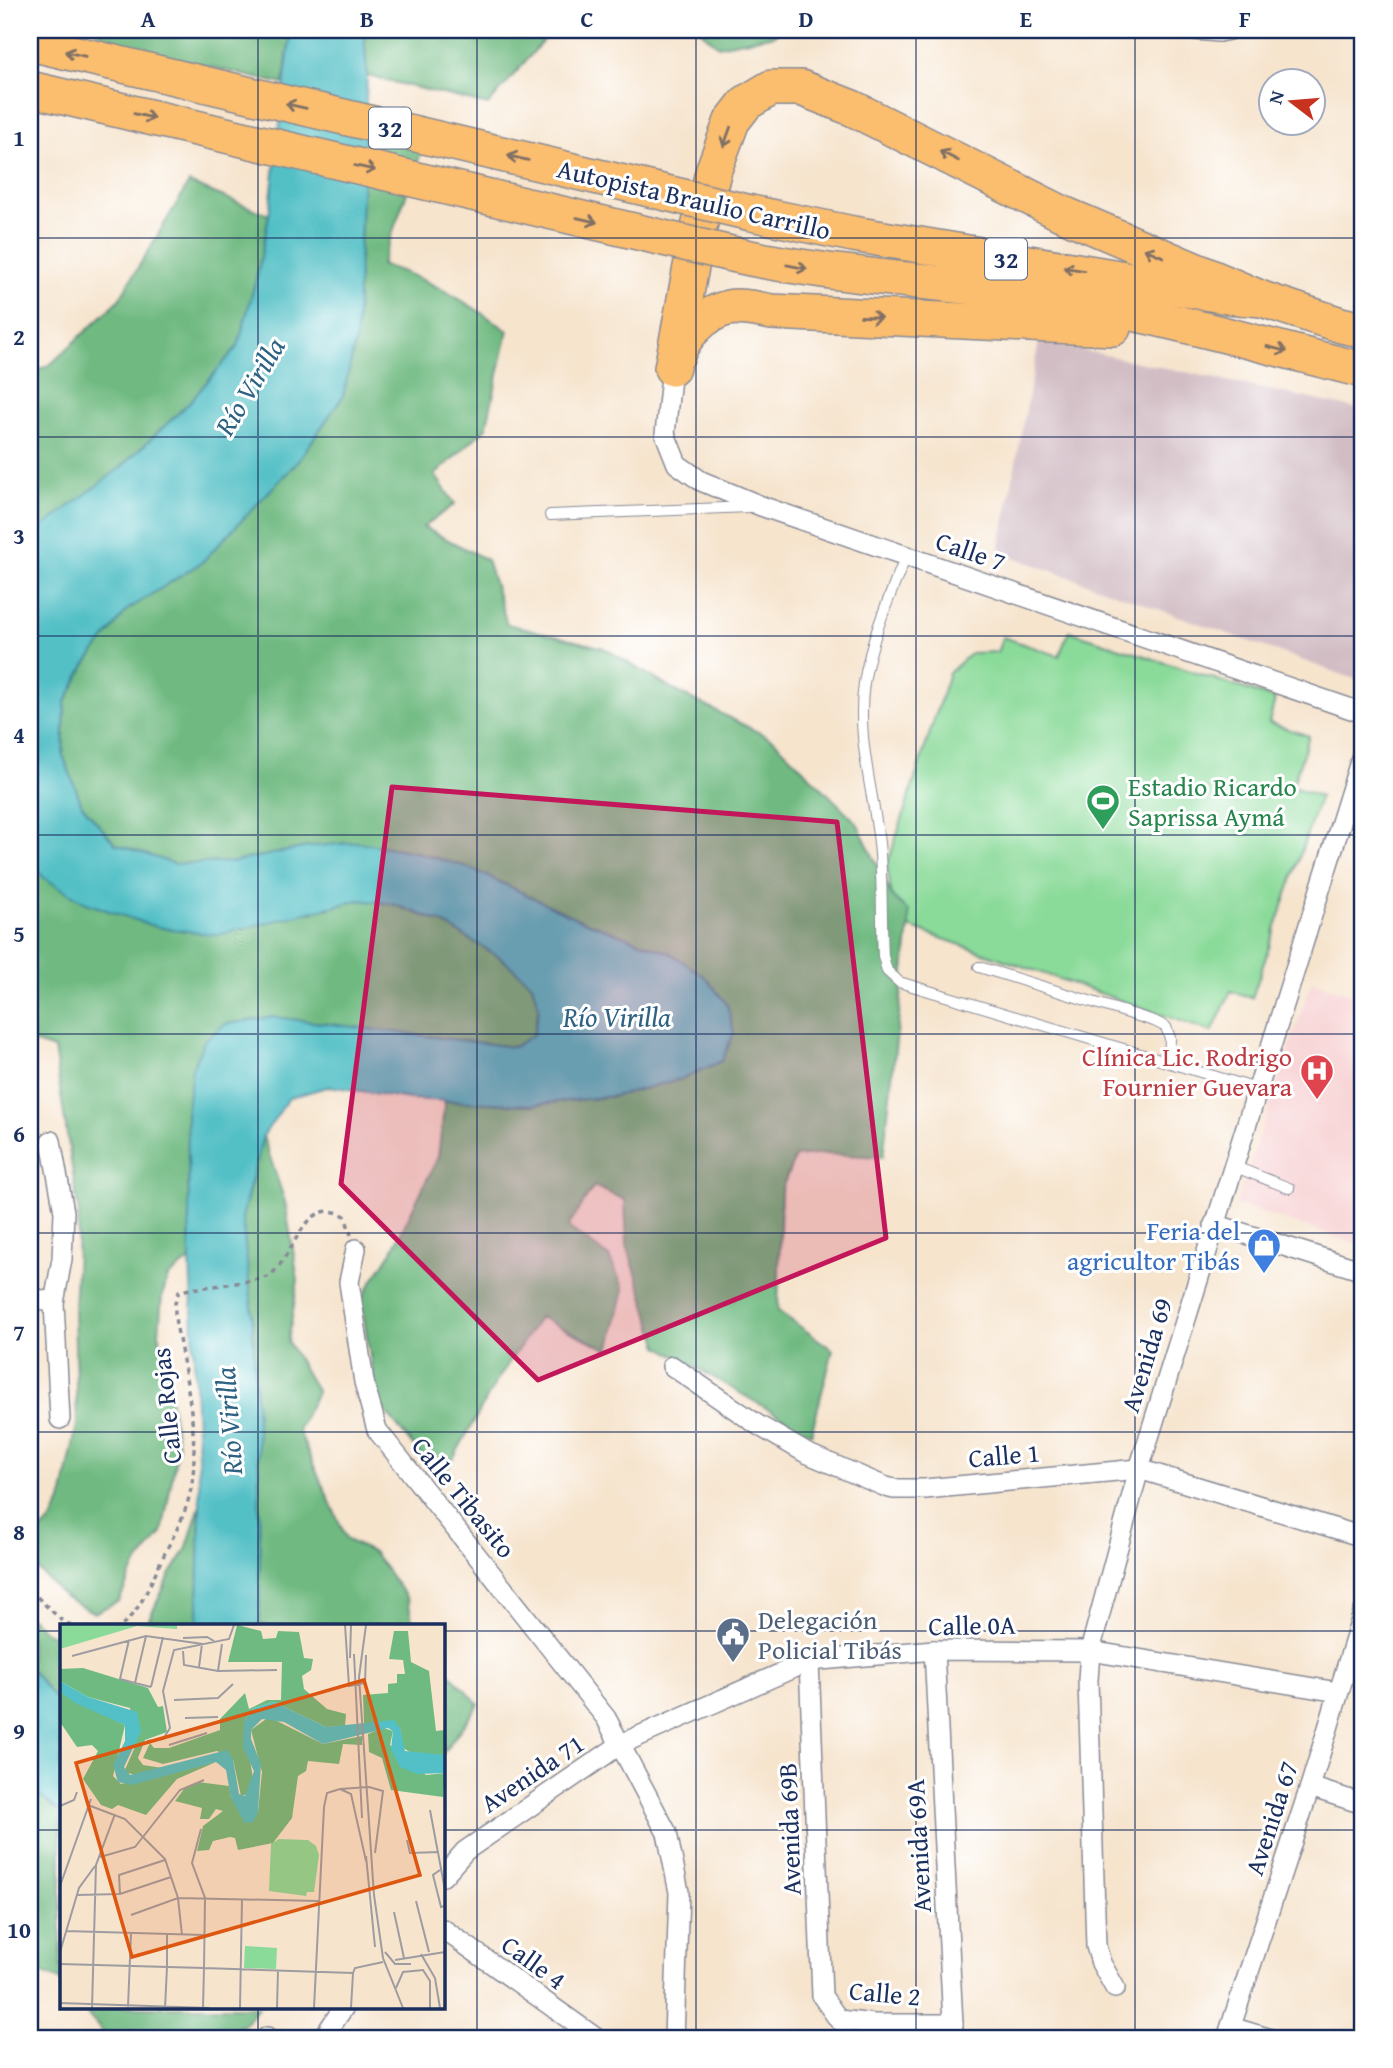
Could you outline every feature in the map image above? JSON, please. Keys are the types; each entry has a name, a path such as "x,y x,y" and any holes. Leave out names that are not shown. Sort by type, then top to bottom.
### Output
{"highway":[{"name":"Autopista Braulio Carrillo","path":"30,43 751,213 853,234 1228,296 1262,299 1363,330"},
{"path":"672,368 697,235 715,169 732,121 746,103 771,88 802,88 852,108 1061,213 1262,299"},
{"name":"Autopista Braulio Carrillo","path":"30,89 727,253 820,272 1043,296 1130,312 1363,370"},
{"path":"697,235 700,262 705,275 711,287 730,307"},
{"path":"672,368 679,348 692,330 710,316 730,307 772,312 1211,332"}],"street":[{"path":"30,67 35,30"},
{"path":"1196,30 1229,30"},
{"path":"672,368 664,434 677,464 701,481 761,506"},
{"name":"Calle 7","path":"761,506 1363,713"},
{"name":"Avenida 69","path":"1115,1988 1101,1963 1096,1947 1088,1680 1090,1651 1139,1469 1363,752"},
{"path":"51,1141 64,1212 62,1259 54,1303 60,1419"},
{"path":"1214,1224 1363,1271"},
{"name":"Calle Tibasito","path":"356,1249 349,1282 364,1382 377,1430 606,1718 667,1833 679,1892 674,2038"},
{"path":"30,1297 54,1303"},
{"name":"Calle 1","path":"672,1366 791,1445 894,1489 925,1489 1139,1469 1363,1537"},
{"name":"Avenida 67","path":"1229,2032 1310,1787 1363,1614"},
{"name":"Calle 0A","path":"621,1744 809,1661 934,1650 1090,1651 1338,1692"},
{"name":"Avenida 69A","path":"934,1650 952,2031"},
{"name":"Avenida 69B","path":"809,1661 822,1996"},
{"name":"Avenida 71","path":"444,1874 465,1851 621,1744"},
{"path":"1310,1787 1363,1804"},
{"name":"Calle 4","path":"444,1930 596,2038"},
{"name":"Calle 2","path":"822,1996 839,2020 952,2031"},
{"path":"323,2038 343,2008"},
{"path":"1229,2032 1268,2038"}],"lane":[{"name":"Calle 7","path":"550,515 761,506"},
{"path":"906,556 873,639 862,708 864,761 880,847 883,956 887,971 899,982 1257,1089"},
{"path":"979,967 1166,1027 1170,1038 1169,1063"},
{"path":"1233,1166 1289,1188"}],"path":[{"name":"Calle Rojas","path":"123,1624 148,1592 162,1557 176,1535 191,1493 196,1455 175,1318 175,1303 179,1291 267,1278 280,1266 303,1225 319,1215 337,1212 345,1216 356,1249"},
{"path":"30,1590 68,1624"}],"highlighted area":[{"path":"392,787 837,822 886,1238 538,1380 341,1184"}],"shaded area":[{"path":"1039,341 1363,410 1363,682 999,552"},
{"name":"Clínica Lic. Rodrigo Fournier Guevara","path":"1312,981 1363,998 1363,1246 1236,1204"}],"green space":[{"path":"99,30 291,30 283,84 97,41"},
{"path":"364,30 599,30 548,35 488,105 367,76"},
{"path":"700,30 778,30 775,35 718,46"},
{"path":"365,123 426,139 381,265 448,292 508,331 486,428 435,475 455,504 423,527 487,560 507,624 604,648 674,690 774,740 857,823 892,896 909,912 883,1157 826,1154 795,1157 781,1190 778,1311 833,1350 811,1434 659,1346 627,1245 625,1200 594,1186 568,1227 609,1257 624,1289 609,1350 540,1317 496,1382 441,1480 377,1401 361,1299 392,1251 438,1157 445,1101 530,1105 615,1096 670,953 578,919 470,868 415,852 358,842 308,847 233,862 174,864 115,844 82,806 63,755 65,703 85,665 127,610 202,562 298,461 343,396 356,338"},
{"path":"189,183 269,215 258,272 238,346 188,404 120,468 30,545 30,374 51,364 118,301"},
{"name":"Estadio Ricardo Saprissa Aymá","path":"1069,631 1275,699 1269,723 1309,736 1292,787 1320,796 1252,998 1231,991 1212,1032 909,927 908,912 892,896 887,866 949,673 971,653 997,652 1003,637 1059,656"},
{"path":"30,858 44,878 310,913 359,900 393,904 441,922 501,958 532,984 539,1007 533,1036 514,1047 274,1017 187,1109 190,1260 168,1277 162,1296 159,1333 178,1446 162,1533 135,1566 119,1601 94,1613 65,1597 30,1562 30,1530 38,1534 52,1520 62,1499 77,1425 74,1309 79,1214 54,1049 30,1041"},
{"path":"263,1136 285,1202 298,1280 288,1342 317,1392 298,1430 347,1540 374,1553 408,1600 413,1624 260,1624 259,1471 252,1308 242,1217"},
{"path":"200,1505 198,1624 146,1624 170,1575 186,1550"},
{"path":"30,1617 44,1631 60,1639 60,1705 30,1669"},
{"path":"444,1668 479,1704 444,1752"},
{"path":"30,1789 60,1811 60,1982 30,1968"},
{"path":"82,2008 257,2008 244,2025 209,2038 108,2038"}],"water":[{"name":"Río Virilla","path":"291,30 364,30 367,76 356,338 343,396 298,461 202,562 127,610 85,665 65,703 63,755 82,805 115,844 174,864 233,862 308,847 358,842 415,852 470,868 578,919 670,953 704,976 727,1004 734,1033 722,1061 681,1079 615,1096 530,1105 409,1099 330,1086 289,1098 263,1136 242,1217 252,1308 259,1471 260,1624 198,1624 200,1505 187,1109 192,1068 204,1041 225,1024 274,1017 514,1047 533,1035 539,1008 532,984 501,958 441,922 393,904 359,900 217,935 156,927 86,903 44,878 30,858 30,545 45,525 120,468 188,404 238,346 258,272 269,215"},
{"path":"30,1669 60,1705 60,1811 30,1789"}],"place":[{"name":"Estadio Ricardo Saprissa Aymá","path":"1103,831"},
{"name":"Clínica Lic. Rodrigo Fournier Guevara","path":"1317,1101"},
{"name":"Feria del agricultor Tibás","path":"1264,1275"},
{"name":"Delegación Policial Tibás","path":"733,1664"}]}
